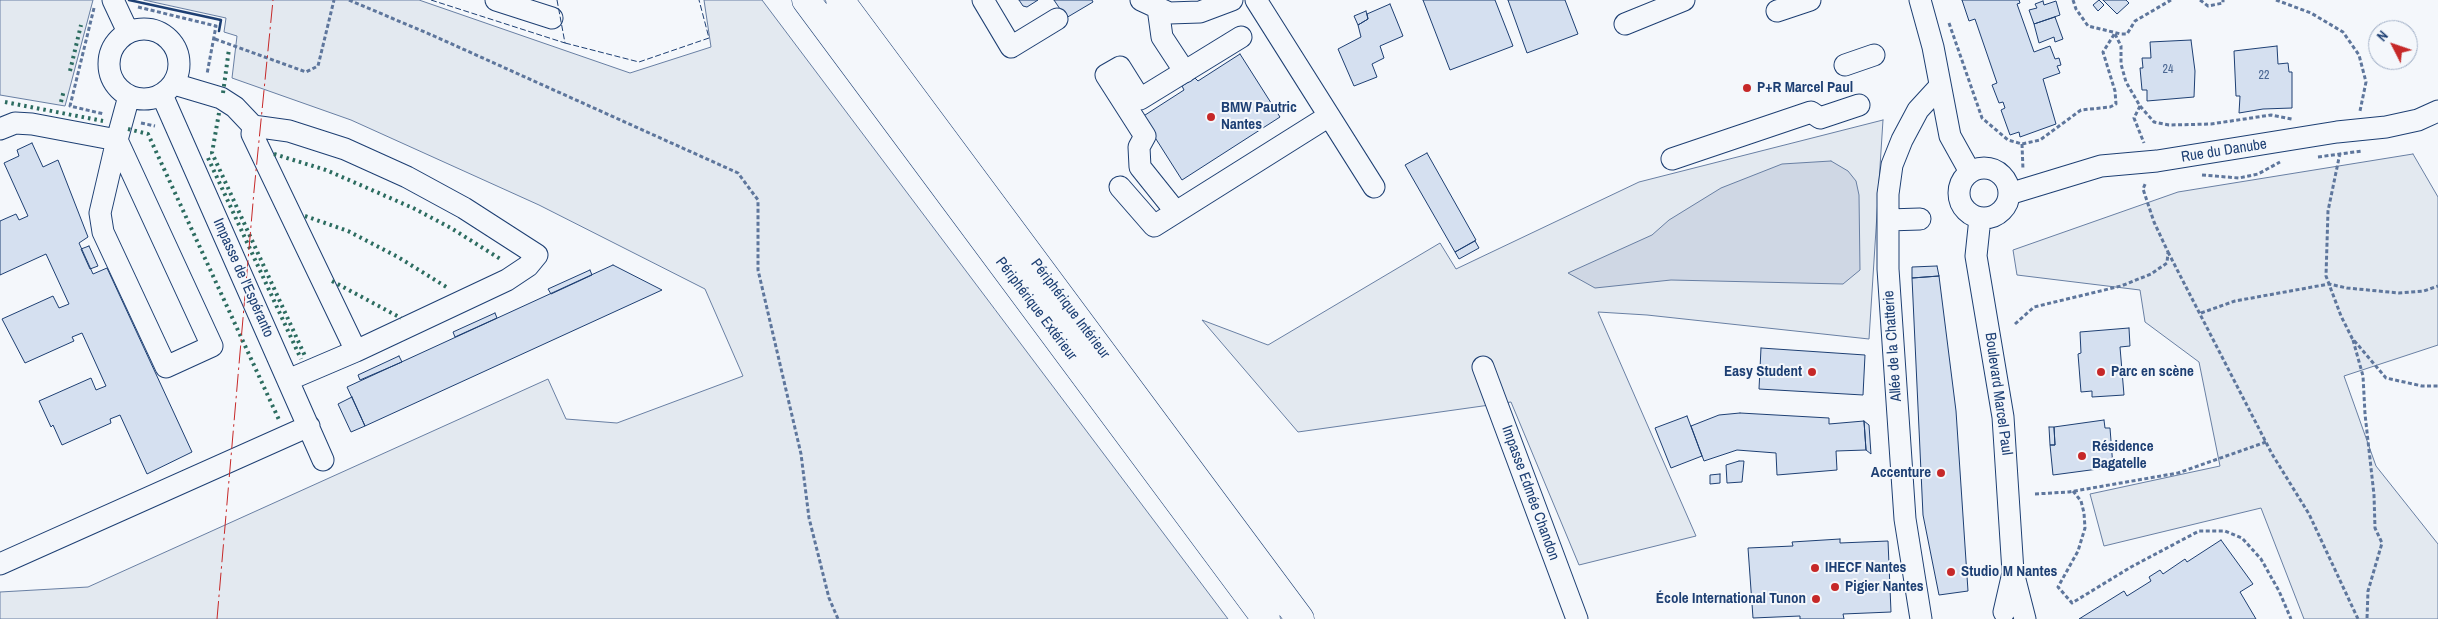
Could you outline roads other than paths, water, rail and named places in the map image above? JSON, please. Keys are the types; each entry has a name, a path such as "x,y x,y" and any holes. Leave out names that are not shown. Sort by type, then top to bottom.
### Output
{"highway":[{"name":"Périphérique Extérieur","path":"806,0 1266,619"},
{"name":"Périphérique Intérieur","path":"840,0 1300,619"}],"street":[{"path":"496,0 552,18"},
{"path":"983,0 1011,47 1057,19"},
{"path":"1150,4 1169,13 1200,12 1232,0"},
{"path":"1256,0 1374,187"},
{"path":"1624,24 1684,0"},
{"path":"1777,11 1810,0"},
{"path":"1920,0 1933,47 1950,136 1970,172"},
{"path":"113,1 128,32"},
{"path":"1150,4 1162,37 1185,72"},
{"path":"168,89 180,65 178,52 172,42 163,33 152,29 139,29 128,32 112,49 109,59 109,70 120,90 129,96 146,99 168,89 221,98 235,107 253,126 289,131 345,149 407,177 464,208 537,256 528,266 507,280 356,351 288,380"},
{"path":"1176,212 1140,167 1139,147 1145,136 1106,75 1120,68 1140,100 1241,37"},
{"path":"1845,64 1874,54"},
{"name":"Allée de la Chatterie","path":"1921,619 1904,519 1889,288 1888,194 1896,156 1918,110 1940,86"},
{"name":"Impasse de l'Espéranto","path":"168,89 323,460"},
{"path":"117,140 212,346 166,367 103,232 100,213 117,140 129,96"},
{"path":"1672,159 1811,112 1820,118 1859,105"},
{"name":"Rue du Danube","path":"2010,194 2101,166 2149,169 2296,139 2418,120 2438,111"},
{"path":"1120,187 1154,226 1329,116"},
{"path":"0,128 15,123 32,124 117,140"},
{"path":"253,126 252,134 356,351"},
{"path":"1980,168 1991,169 2001,174 2007,183 2010,194 2007,204 2000,212 1991,217 1980,218 1967,211 1960,199 1961,184 1970,172 1980,168"},
{"name":"Boulevard Marcel Paul","path":"1980,218 1976,256 2003,417 2013,572 2025,619"},
{"path":"1888,220 1920,219"},
{"name":"Impasse Edmée Chandon","path":"1484,368 1577,619"},
{"path":"0,564 309,426"},
{"name":"Boulevard Marcel Paul","path":"1997,616 2013,572"},
{"path":"1997,616 2015,613 2025,619"}],"place":[{"name":"P+R Marcel Paul","path":"1747,88"},
{"name":"BMW Pautric Nantes","path":"1211,117"},
{"name":"Easy Student","path":"1812,372"},
{"name":"Parc en scène","path":"2101,372"},
{"name":"Résidence Bagatelle","path":"2082,456"},
{"name":"Accenture","path":"1941,473"},
{"name":"IHECF Nantes","path":"1815,568"},
{"name":"Studio M Nantes","path":"1951,572"},
{"name":"Pigier Nantes","path":"1835,587"},
{"name":"École International Tunon","path":"1816,599"}]}
